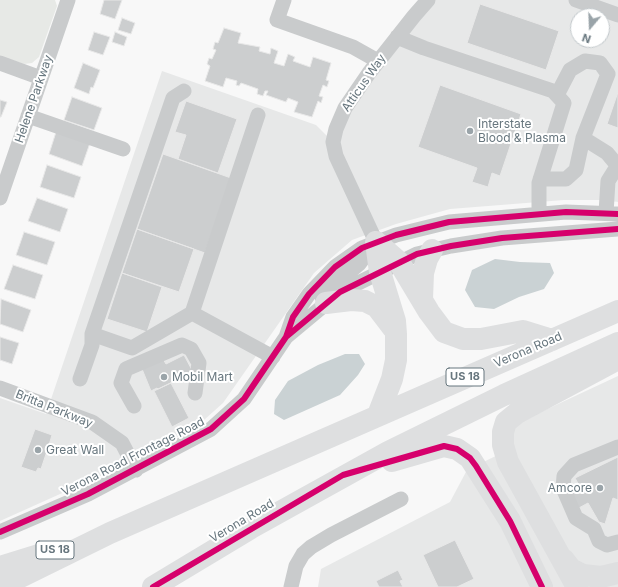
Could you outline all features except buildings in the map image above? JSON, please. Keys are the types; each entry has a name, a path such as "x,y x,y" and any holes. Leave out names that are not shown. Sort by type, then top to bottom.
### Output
{"highway":[{"path":"376,242 399,262 422,299 428,312 444,332 462,339 481,339 523,331 552,340"},
{"path":"376,242 380,272 395,321 396,334 396,360 392,379 378,415"},
{"path":"422,299 423,273 427,259 432,250"},
{"path":"318,310 351,300 364,301 377,307 390,322 396,334"},
{"name":"Verona Road","path":"0,587 110,533 618,311"},
{"name":"Verona Road","path":"154,587 343,476 504,394 618,343"},
{"path":"577,587 508,462 503,445 504,428 508,420 517,413 618,359"},
{"path":"343,476 444,446 457,449 470,458 480,471 510,521 542,587"},
{"name":"US 18","path":"0,567 110,533"},
{"path":"557,551 571,569 583,575 601,577 618,573"}],"street":[{"name":"Helene Parkway","path":"0,198 68,0"},
{"path":"284,0 277,20 353,47 378,61"},
{"name":"Atticus Way","path":"376,242 341,167 333,142 345,108 378,61 428,0"},
{"path":"576,0 618,15"},
{"path":"397,37 424,48 553,92 564,103 540,179 539,214"},
{"path":"540,179 566,179 576,170 583,138 608,74 600,63 585,62 570,70 557,96"},
{"path":"0,63 41,78"},
{"path":"80,379 92,345 92,334 172,98 184,91"},
{"path":"92,334 132,348 192,313 258,115"},
{"path":"28,116 123,149"},
{"path":"583,138 606,153 617,165 608,181 612,213"},
{"name":"Verona Road Frontage Road","path":"0,532 52,510 136,470 211,430 244,399 286,337 298,308 322,278 346,258 376,242 449,222 574,212 612,213"},
{"name":"Verona Road Frontage Road","path":"286,337 340,292 399,262 432,250 502,238 618,229"},
{"path":"318,310 327,291 360,264 376,242"},
{"path":"192,313 273,357"},
{"path":"134,406 121,383 126,369 182,345 191,349 199,363 195,393"},
{"name":"Britta Parkway","path":"0,388 92,422 122,444 136,470"},
{"path":"618,448 574,465 564,476 563,488 576,518 594,529 599,541 607,545 618,542"},
{"path":"291,587 296,566 303,554 311,547 331,534 401,499"}],"shaded area":[{"path":"0,0 55,0 57,6 39,57 32,63 24,64 0,56"},
{"path":"428,0 618,0 618,202 604,200 564,200 450,209 396,224 352,240 314,273 223,403 204,420 158,450 0,521 0,398 46,414 162,71 316,125 333,142 336,129"},
{"path":"495,259 550,263 554,273 544,289 519,297 494,309 475,307 465,290 472,270"},
{"path":"345,354 359,354 365,364 358,375 340,395 284,420 274,414 275,400 288,381 318,365"},
{"path":"618,376 618,587 318,587 321,569 450,502 467,470 508,450 515,426 543,411"}],"cycle path":[{"path":"0,532 88,494 211,429 244,399 286,337 293,317 309,294 335,267 362,248 396,235 449,222 566,212 618,214"},
{"path":"286,337 340,292 417,254 451,246 502,238 618,229"},
{"path":"153,587 343,475 444,446 457,449 470,458 476,466 510,521 542,587"}],"place":[{"name":"Interstate Blood & Plasma","path":"470,131"},
{"name":"Mobil Mart","path":"164,377"},
{"name":"Great Wall","path":"38,450"},
{"name":"Amcore","path":"600,488"}]}
